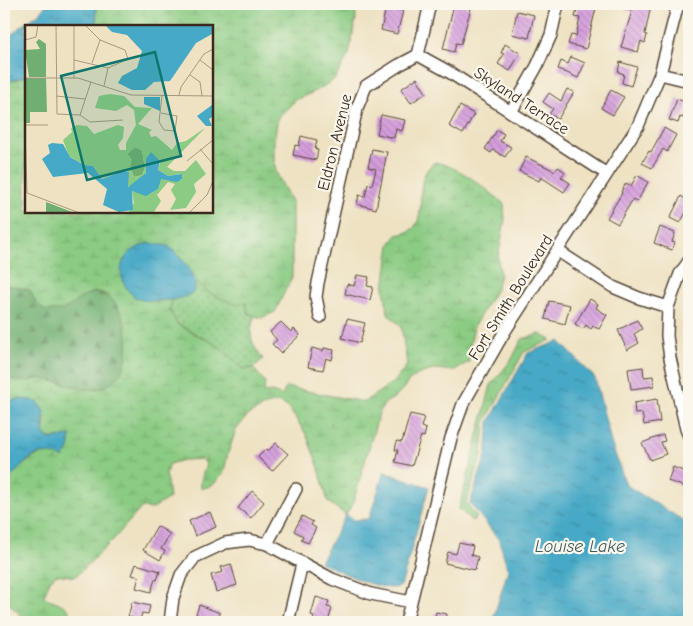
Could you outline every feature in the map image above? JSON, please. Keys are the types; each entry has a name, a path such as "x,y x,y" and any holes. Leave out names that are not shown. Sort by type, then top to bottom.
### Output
{"street":[{"path":"418,55 430,4"},
{"path":"511,112 537,66 551,35 558,4"},
{"name":"Fort Smith Boulevard","path":"406,622 452,438 463,404 505,331 638,126 660,74 678,4"},
{"name":"Skyland Terrace","path":"418,55 449,72 607,174"},
{"name":"Eldron Avenue","path":"320,317 316,297 318,283 350,136 360,101 366,86 398,65 418,55"},
{"path":"660,74 689,81"},
{"path":"558,251 613,287 668,307"},
{"path":"689,261 680,274 668,307 667,336 670,358 689,436"},
{"path":"267,544 296,488"},
{"path":"170,622 173,598 181,575 195,557 225,543 248,540 267,544 332,579 371,594 411,602"},
{"path":"288,622 302,564"}],"green space":[{"path":"98,4 355,4 356,19 349,54 335,79 316,91 296,100 278,117 274,141 274,159 276,172 292,203 292,277 275,312 261,318 248,313 246,303 234,304 213,295 192,277 188,266 169,246 140,246 126,257 155,301 172,300 170,311 177,324 220,347 244,369 253,368 265,382 264,393 272,392 282,396 286,387 364,402 395,381 407,365 401,326 388,314 384,288 390,244 397,235 409,231 416,224 420,215 422,181 426,171 435,162 463,173 504,204 505,219 498,258 500,275 496,289 474,326 469,351 469,362 453,371 437,369 419,374 409,381 397,396 385,403 379,413 353,503 346,515 328,502 318,465 306,434 288,407 278,402 266,405 248,415 236,430 224,472 213,485 201,489 201,480 206,464 202,459 183,460 169,464 166,474 169,498 152,509 142,507 112,541 75,577 57,574 50,580 44,596 67,608 73,621 90,622 28,622 4,599 4,482 30,459 50,453 59,437 50,438 45,435 45,421 31,400 18,399 4,403 4,380 27,381 40,379 78,388 98,389 113,382 122,369 127,354 127,337 124,321 117,306 109,296 98,292 93,293 84,296 62,310 45,311 35,301 30,290 4,286 4,83 25,76 25,212 212,212 212,25 97,25 96,11"},
{"path":"196,281 204,289 246,303 248,313 255,316 251,334 256,349 263,359 253,368 244,369 220,347 177,324 170,311 172,300 190,293"},
{"path":"4,286 30,290 36,301 62,310 80,298 94,293 110,298 119,309 125,323 127,340 127,356 122,371 112,383 91,390 42,379 27,381 4,380"},
{"path":"540,334 551,340 524,352 485,422 482,454 466,503 477,517 472,521 459,509 491,385 512,359 522,339"}],"water":[{"path":"46,4 98,4 96,11 97,25 25,25 25,76 4,83 4,41 39,14"},
{"path":"149,243 169,246 188,266 196,281 193,292 175,299 157,301 141,300 129,291 122,275 123,263 126,257 135,249"},
{"name":"Louise Lake","path":"559,341 595,378 611,442 626,485 689,524 689,622 492,622 508,570 499,540 470,503 486,455 489,422 528,353"},
{"path":"18,399 39,403 44,412 43,432 45,436 51,439 70,436 70,446 63,458 52,454 36,455 4,482 4,403"},
{"path":"384,472 429,487 401,586 394,588 361,580 320,562 346,515 354,520 369,519"}],"building":[{"path":"454,4 466,4 465,7 471,8 461,44 456,43 454,52 443,49"},
{"path":"583,4 597,4 586,49 568,44 571,35 576,36 580,18 575,17 578,6 582,7"},
{"path":"626,4 651,5 645,43 641,41 638,52 621,47 632,11 625,10"},
{"path":"386,7 403,11 397,34 381,30"},
{"path":"517,11 534,15 529,38 512,34"},
{"path":"505,44 520,53 510,71 498,64 504,54 501,53"},
{"path":"571,57 585,63 578,78 558,69 561,61 568,64"},
{"path":"620,62 637,67 631,86 622,83 624,74 618,72"},
{"path":"417,78 426,93 411,103 401,89"},
{"path":"567,89 574,92 558,119 549,114 553,109 543,102 549,93 561,101"},
{"path":"611,90 624,97 613,115 601,108"},
{"path":"677,99 688,103 683,118 680,117 678,123 669,120"},
{"path":"460,106 474,114 463,134 449,126"},
{"path":"381,115 405,120 402,131 396,129 394,138 377,134"},
{"path":"664,128 676,135 667,152 663,149 652,168 642,163 649,151 651,152"},
{"path":"497,130 504,134 500,141 511,147 505,157 493,150 491,153 485,149"},
{"path":"301,136 317,140 315,149 318,150 316,160 293,155 295,145 299,146"},
{"path":"372,149 387,152 376,209 357,204 359,195 365,197 368,184 372,185 376,169 368,167"},
{"path":"526,157 555,171 558,167 565,172 561,177 570,183 564,192 541,177 539,181 519,171"},
{"path":"637,175 648,182 637,202 633,199 618,224 607,218 626,183 631,186"},
{"path":"681,196 689,201 689,212 687,211 680,223 670,218"},
{"path":"660,227 675,233 672,242 675,243 672,250 654,243"},
{"path":"357,275 369,277 367,286 373,287 370,300 345,294 347,284 354,286"},
{"path":"590,299 598,304 596,308 607,315 599,329 593,326 591,329 586,325 583,329 575,324"},
{"path":"549,301 570,305 565,324 545,319"},
{"path":"347,319 365,323 360,343 342,338"},
{"path":"637,320 642,329 634,334 639,343 627,350 618,330"},
{"path":"281,322 291,332 294,329 300,335 281,353 272,344 277,340 270,332"},
{"path":"312,348 323,351 324,348 334,350 332,360 326,358 323,370 308,367"},
{"path":"643,367 644,377 653,376 654,386 631,389 628,369"},
{"path":"657,399 660,422 644,425 642,413 635,414 634,403"},
{"path":"410,414 424,417 421,427 426,429 424,437 421,436 412,466 395,462 398,450 395,450 397,441 402,442"},
{"path":"663,435 665,441 661,442 666,454 650,460 642,443"},
{"path":"276,443 288,454 272,471 258,457"},
{"path":"688,455 689,476 685,487 668,481 673,467 683,471"},
{"path":"252,491 264,502 251,518 238,508"},
{"path":"210,512 216,527 195,536 189,521"},
{"path":"302,516 313,522 311,525 316,528 308,543 301,540 303,536 294,531"},
{"path":"157,526 170,534 161,549 165,551 160,560 143,550"},
{"path":"459,543 473,546 471,555 478,557 475,570 445,563 448,552 456,554"},
{"path":"136,564 160,571 151,592 136,588 139,577 132,575"},
{"path":"231,564 237,585 216,592 211,575 223,572 221,567"},
{"path":"316,597 329,601 327,607 332,608 328,622 313,620 314,616 311,615"},
{"path":"132,602 150,606 148,614 142,613 140,620 128,617"},
{"path":"199,605 220,613 217,622 194,621"},
{"path":"436,612 447,614 446,622 434,622"}]}
